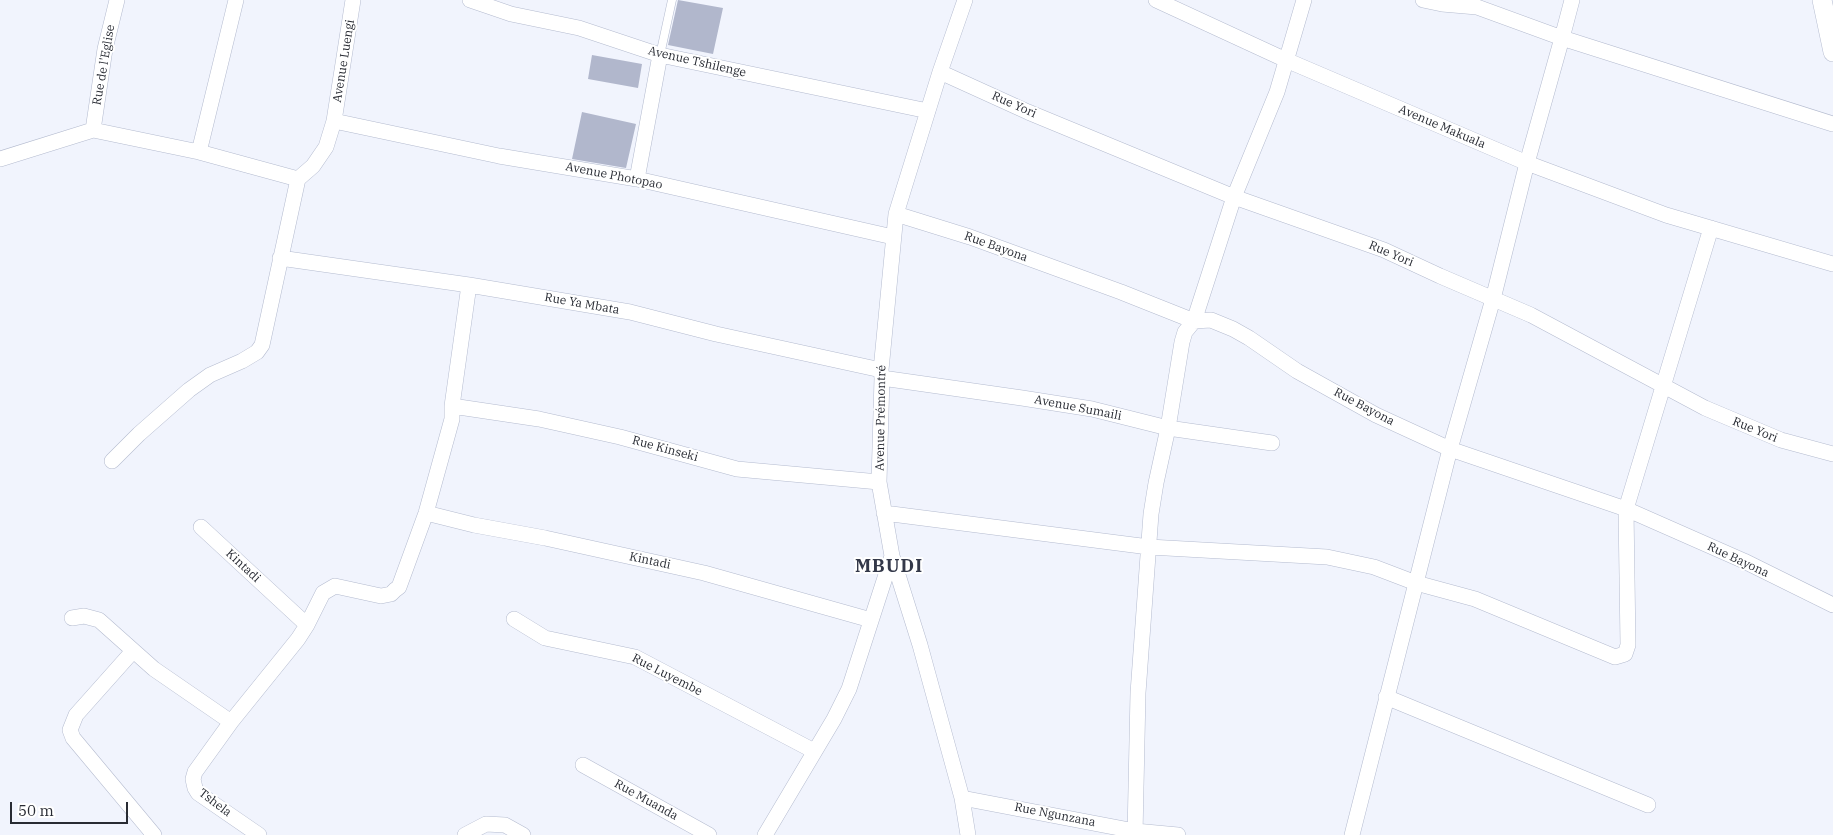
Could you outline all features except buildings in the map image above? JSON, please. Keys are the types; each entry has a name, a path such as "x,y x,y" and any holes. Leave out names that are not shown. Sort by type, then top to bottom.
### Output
{"street":[{"name":"Rue de l'Eglise","path":"94,130 105,49 117,0"},
{"path":"199,152 236,0"},
{"name":"Avenue Luengi","path":"298,179 313,166 326,147 334,121 353,0"},
{"name":"Avenue Tshilenge","path":"470,0 511,14 579,28 660,55 928,111"},
{"name":"Avenue Prémontré","path":"964,0 896,214 882,374 879,482 892,556 920,645 962,798 968,835"},
{"name":"Avenue Makuala","path":"1156,0 1286,60 1527,163 1666,215 1833,264"},
{"path":"1135,833 1138,693 1151,514 1182,342 1185,332 1194,321 1234,196 1277,92 1304,0"},
{"path":"1423,0 1477,8 1562,38 1833,124"},
{"path":"1352,835 1450,449 1493,299 1527,163 1572,0"},
{"path":"1822,0 1833,52"},
{"path":"637,179 660,55"},
{"name":"Rue Yori","path":"940,72 1037,116 1234,196 1384,250 1531,315 1705,408 1744,426 1782,440 1833,454"},
{"name":"Avenue Photopao","path":"334,121 499,156 637,179 893,237"},
{"path":"0,159 94,130 199,152 298,179 262,345 257,352 210,375 189,390 139,434 112,461"},
{"name":"Rue Bayona","path":"896,214 978,240 1121,292 1194,321 1211,320 1234,329 1297,371 1360,406 1450,449 1626,509 1744,561 1833,605"},
{"path":"884,513 1149,547 1327,558 1374,567 1416,583 1475,599 1615,657 1622,656 1628,650 1626,509 1711,228"},
{"name":"Rue Ya Mbata","path":"280,258 469,285 630,312 882,374"},
{"path":"72,618 84,616 99,620 133,651 175,684 231,722 285,657 307,625 323,592 335,586 381,596 392,594 399,587 426,513 452,419 452,406 469,285"},
{"name":"Avenue Sumaili","path":"882,374 1092,410 1168,428 1272,443"},
{"name":"Rue Kinseki","path":"452,406 539,419 620,437 737,469 879,482"},
{"name":"Kintadi","path":"426,513 474,525 545,538 704,573 871,620"},
{"name":"Kintadi","path":"201,527 307,625"},
{"path":"765,835 834,719 849,689 892,556"},
{"name":"Rue Luyembe","path":"514,619 545,638 635,656 814,752"},
{"path":"133,651 76,715 70,730 73,738 154,835"},
{"path":"1386,697 1648,805"},
{"name":"Tshela","path":"231,722 195,772 193,779 194,788 198,793 259,835"},
{"name":"Rue Muanda","path":"583,765 709,835"},
{"name":"Rue Ngunzana","path":"962,798 1135,833 1178,835"},
{"path":"465,835 486,824 505,825 523,835"}],"lane":[{"path":"660,55 672,0"}],"district":[{"name":"MBUDI","path":"889,567"}]}
